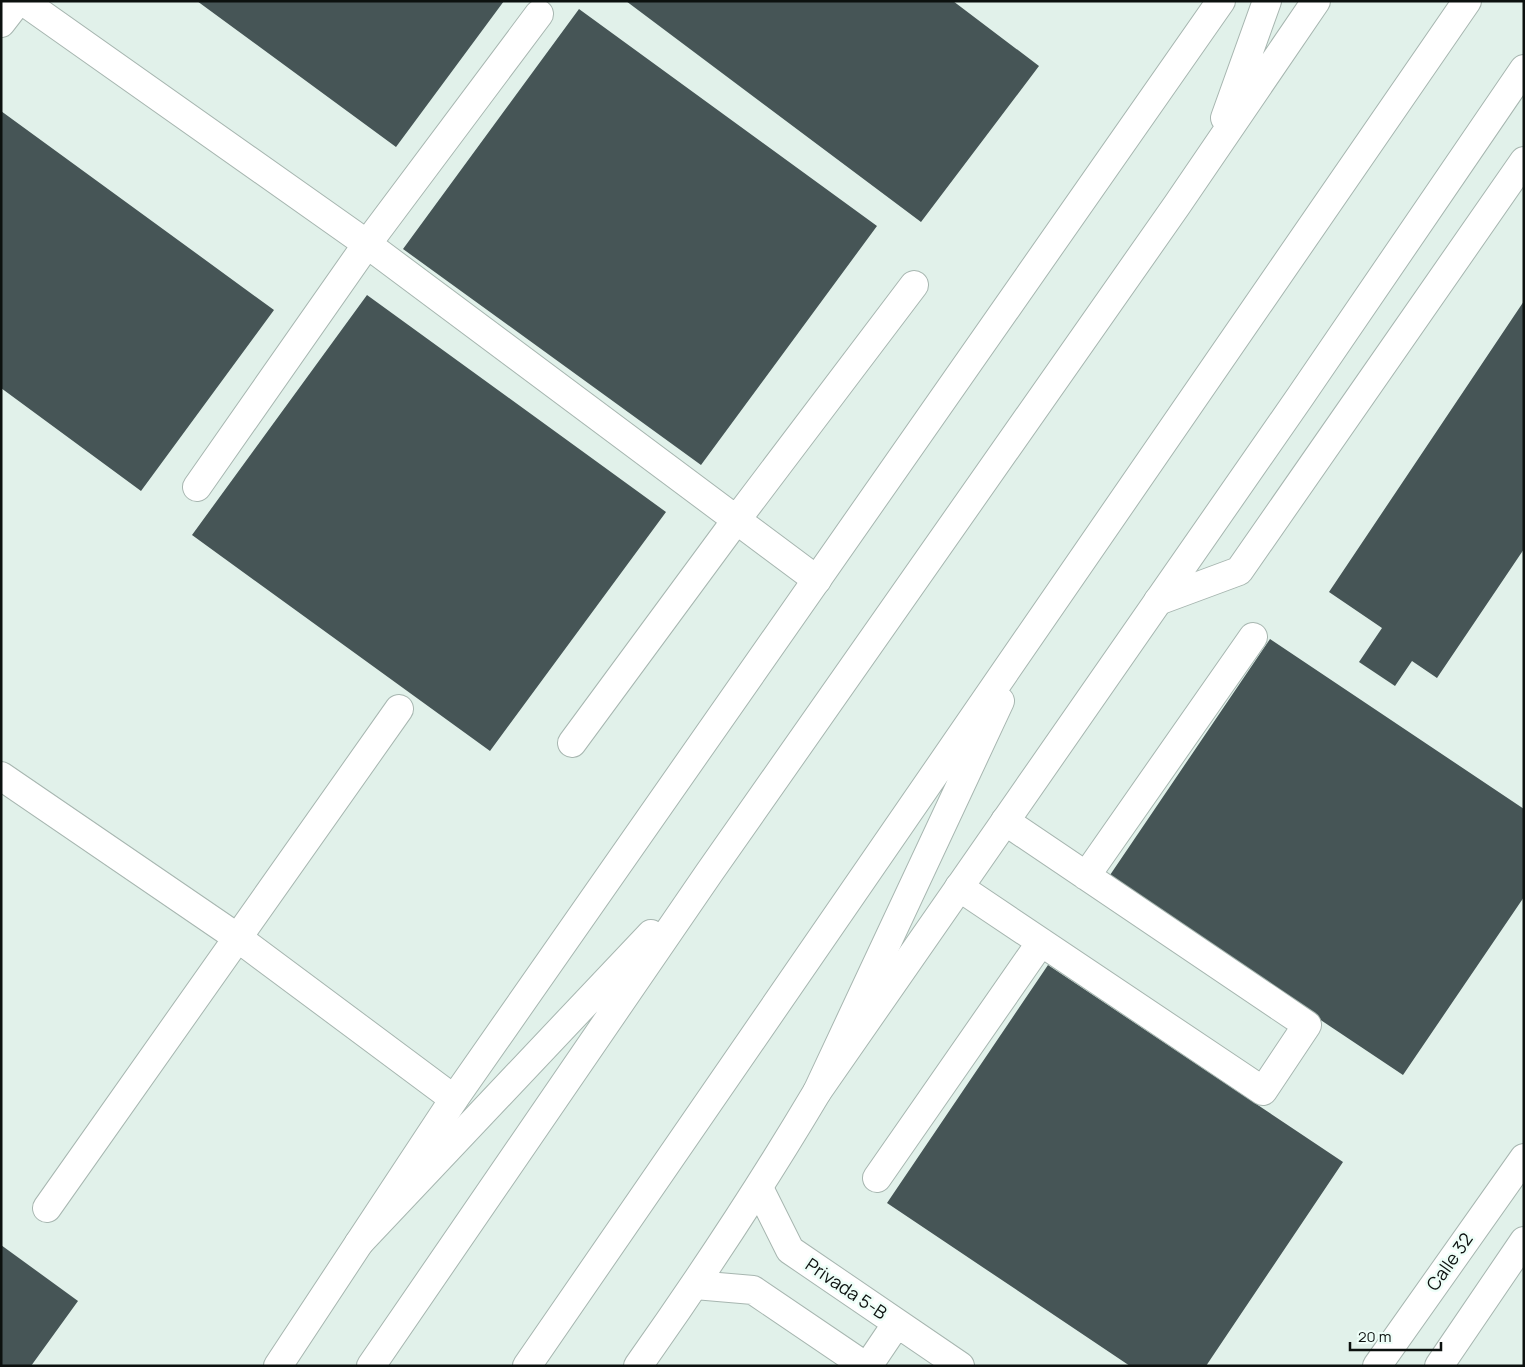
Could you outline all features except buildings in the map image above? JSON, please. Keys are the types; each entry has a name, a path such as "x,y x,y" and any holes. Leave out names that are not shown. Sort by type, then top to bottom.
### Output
{"main road":[{"path":"1,23 18,1"},
{"path":"23,1 367,244 817,580"},
{"path":"278,1366 454,1100 1221,1"},
{"path":"1212,154 1267,1"},
{"path":"371,1366 709,873 1212,154 1316,1"},
{"path":"527,1366 1467,1"},
{"path":"197,487 367,244 540,14"},
{"path":"638,1366 696,1285 760,1188 817,1092 1524,69"},
{"path":"1158,601 1239,572 1524,160"},
{"path":"572,743 737,519 914,285"},
{"path":"817,1092 1039,621"},
{"path":"1086,876 1253,637"},
{"path":"46,1208 399,709"},
{"path":"1,776 238,938 454,1100"},
{"path":"959,887 1262,1091 1307,1025 1005,822"},
{"path":"359,1243 709,873"},
{"path":"876,1178 1041,942"},
{"name":"Calle 32","path":"1377,1366 1519,1176"},
{"name":"Privada 5-B","path":"760,1188 790,1250 960,1366"},
{"path":"1439,1366 1524,1241"},
{"path":"696,1285 753,1290 866,1366 897,1323"}]}
